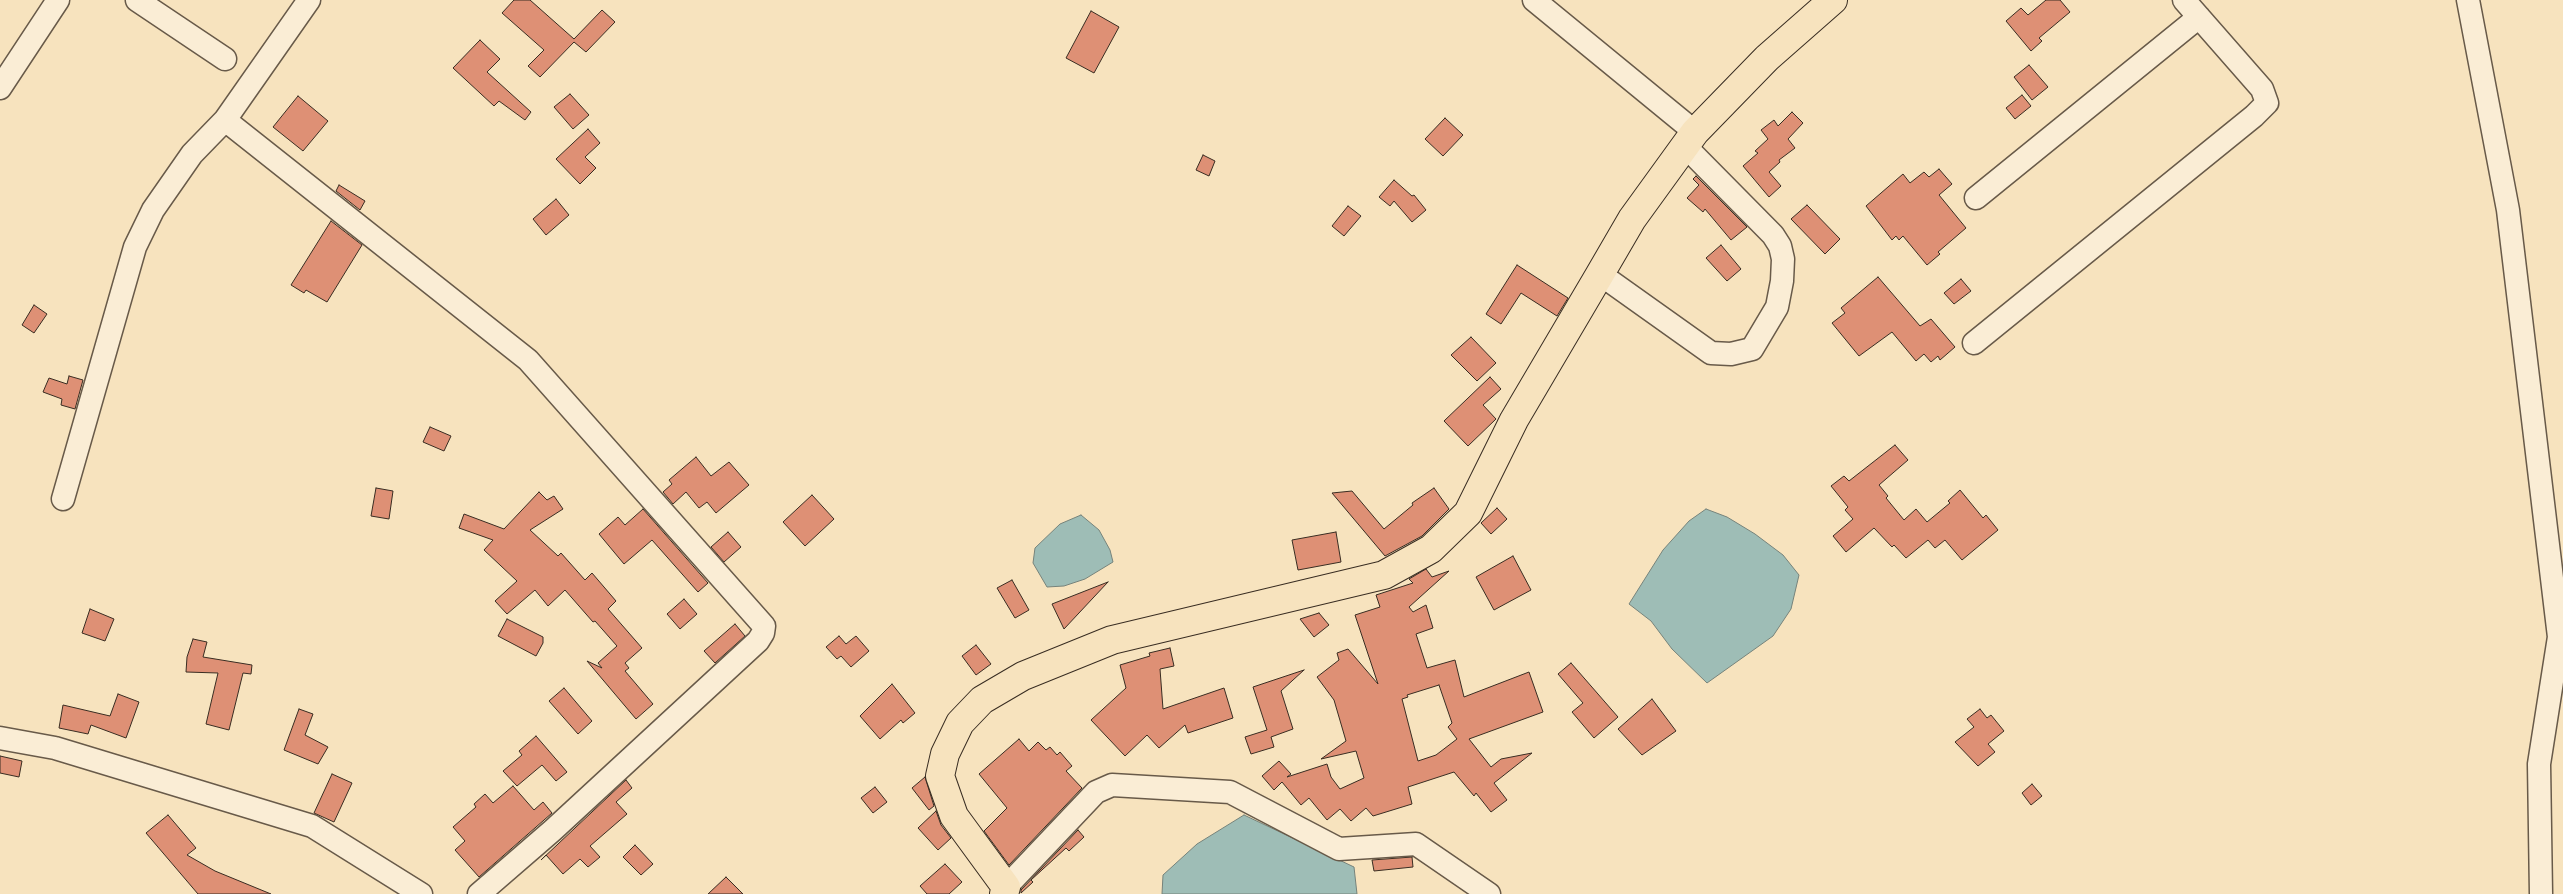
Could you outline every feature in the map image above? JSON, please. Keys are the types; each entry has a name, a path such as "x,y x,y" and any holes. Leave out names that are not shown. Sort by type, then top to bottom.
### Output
{"main road":[{"path":"1005,891 954,816 940,776 945,754 960,723 965,717 982,700 1024,676 1112,640 1384,575 1431,549 1468,513 1514,420 1632,219 1690,139 1766,58 1833,0"}],"street":[{"path":"0,88 58,0"},
{"path":"137,0 225,59"},
{"path":"63,499 135,247 153,210 192,154 225,120 309,0"},
{"path":"1534,0 1690,139 1773,235 1780,246 1783,258 1782,281 1777,307 1752,349 1731,354 1711,353 1600,274"},
{"path":"1974,343 2254,116 2267,103 2262,89 2184,0"},
{"path":"2468,0 2508,210 2559,638 2538,764 2541,894"},
{"path":"1976,198 2199,17"},
{"path":"225,120 528,360 764,626 758,641 552,830 479,894"},
{"path":"0,738 55,748 312,826 421,894"},
{"path":"1005,891 1096,792 1112,785 1230,792 1340,849 1416,844 1489,894"}],"water":[{"path":"1706,509 1727,517 1755,534 1783,555 1799,575 1791,609 1773,636 1707,683 1672,649 1651,621 1629,604 1663,550 1689,521"},
{"path":"1081,515 1099,530 1110,550 1113,562 1085,579 1064,586 1047,587 1033,563 1035,548 1060,524"},
{"path":"1244,815 1354,867 1357,894 1162,894 1163,875 1197,844"}],"building":[{"path":"514,0 530,0 574,39 602,10 615,22 586,52 574,42 540,77 528,66 544,50 502,13"},
{"path":"2046,0 2060,0 2070,12 2039,38 2042,41 2031,51 2006,21 2021,8 2028,15"},
{"path":"1091,11 1119,27 1094,73 1066,58"},
{"path":"480,40 500,59 487,72 531,112 525,120 499,101 494,106 453,68"},
{"path":"2029,65 2048,87 2032,100 2014,77"},
{"path":"570,94 589,115 573,129 554,107"},
{"path":"2022,95 2031,106 2015,119 2006,108"},
{"path":"298,96 328,121 303,151 273,127"},
{"path":"1792,112 1803,123 1788,139 1795,148 1779,160 1780,162 1769,172 1781,186 1769,197 1743,166 1758,153 1755,151 1768,139 1761,130 1774,120 1778,126"},
{"path":"1445,118 1463,135 1443,156 1425,139"},
{"path":"588,129 600,143 585,157 596,168 580,184 556,159"},
{"path":"1203,155 1215,161 1209,176 1196,170"},
{"path":"1939,169 1952,184 1939,195 1966,228 1938,252 1940,254 1927,265 1903,236 1899,240 1896,236 1892,240 1866,206 1903,174 1910,183 1924,172 1929,177"},
{"path":"1696,176 1747,227 1731,240 1705,209 1703,212 1687,198 1699,185 1693,179"},
{"path":"1394,180 1412,196 1414,195 1426,210 1412,222 1394,201 1390,206 1379,197"},
{"path":"339,185 365,201 360,210 336,191"},
{"path":"556,199 569,215 546,235 533,219"},
{"path":"1807,205 1840,239 1825,254 1791,219"},
{"path":"1348,206 1361,216 1344,236 1332,226"},
{"path":"331,221 362,245 327,302 306,290 304,293 291,285"},
{"path":"1721,245 1741,269 1727,281 1706,258"},
{"path":"1517,265 1568,298 1557,316 1521,293 1501,324 1486,314"},
{"path":"1878,277 1920,326 1931,319 1955,347 1940,360 1938,356 1931,362 1924,354 1916,361 1892,332 1859,356 1832,323 1845,313 1841,308"},
{"path":"1961,279 1971,291 1954,304 1944,293"},
{"path":"34,305 47,314 34,333 22,325"},
{"path":"1471,337 1496,363 1477,381 1451,355"},
{"path":"69,376 83,380 75,409 61,405 62,399 43,392 49,378 67,384"},
{"path":"1490,377 1501,389 1483,405 1496,419 1468,446 1444,421"},
{"path":"430,427 451,436 444,451 423,442"},
{"path":"1895,445 1908,460 1879,485 1888,496 1886,498 1904,520 1916,509 1927,522 1950,503 1948,501 1960,490 1983,518 1986,515 1998,530 1962,560 1945,540 1935,548 1928,540 1906,558 1894,545 1892,547 1874,528 1846,552 1833,536 1853,519 1845,510 1848,507 1831,486 1844,476 1849,481"},
{"path":"696,457 711,476 729,462 749,485 716,513 707,502 699,508 686,492 673,504 663,492 672,484 669,480"},
{"path":"376,488 393,491 389,519 371,516"},
{"path":"1434,488 1449,509 1422,536 1385,556 1332,493 1352,491 1384,529 1413,505 1412,503"},
{"path":"539,492 547,500 554,496 563,509 530,530 558,556 561,553 585,580 592,573 616,601 608,609 642,648 625,663 629,668 625,671 653,704 636,719 587,661 602,668 598,663 617,646 595,621 593,622 565,590 548,606 535,590 507,614 495,601 517,581 484,550 493,540 459,528 464,514 504,529"},
{"path":"812,495 834,519 805,546 783,522"},
{"path":"1497,508 1507,519 1491,534 1481,523"},
{"path":"643,509 708,583 698,592 652,540 624,564 599,534 618,517 625,525"},
{"path":"728,532 741,547 724,562 711,547"},
{"path":"1336,532 1341,562 1298,570 1292,540"},
{"path":"1513,556 1531,590 1494,610 1476,577"},
{"path":"1426,569 1432,577 1449,571 1409,607 1413,612 1426,605 1433,628 1416,634 1427,668 1455,660 1464,697 1529,672 1543,712 1469,739 1491,767 1501,759 1532,753 1494,783 1507,800 1491,812 1476,793 1474,796 1454,772 1408,787 1412,804 1373,816 1366,808 1351,821 1340,809 1327,820 1309,798 1301,805 1282,782 1274,790 1262,776 1279,761 1291,774 1287,777 1327,764 1331,777 1340,789 1364,778 1356,751 1321,759 1346,741 1334,700 1317,677 1339,660 1337,653 1348,649 1378,684 1355,615 1380,607 1376,595 1413,583 1409,579","holes":["1439,685 1452,723 1448,727 1457,739 1436,755 1418,761 1402,699 1408,697 1407,695"]},
{"path":"1012,580 1029,610 1015,618 997,588"},
{"path":"1108,582 1064,629 1052,604"},
{"path":"684,599 697,614 680,629 667,614"},
{"path":"90,609 114,619 105,641 82,633"},
{"path":"1319,613 1329,625 1314,637 1300,619"},
{"path":"507,619 543,637 543,643 536,656 498,636"},
{"path":"735,624 745,636 715,663 704,651"},
{"path":"839,636 846,644 856,636 869,651 851,667 841,656 837,659 826,647"},
{"path":"193,639 207,642 203,657 252,665 251,674 243,673 229,730 206,724 218,673 186,672 187,657"},
{"path":"976,645 991,664 976,675 962,656"},
{"path":"1170,648 1174,666 1160,669 1163,709 1224,688 1233,718 1188,733 1185,725 1159,748 1147,735 1125,756 1091,720 1126,688 1120,665 1150,656 1149,653"},
{"path":"1571,663 1618,717 1594,738 1572,712 1583,703 1558,674"},
{"path":"1304,670 1281,691 1293,729 1271,737 1274,747 1251,754 1245,737 1267,730 1253,687"},
{"path":"892,684 915,713 903,723 901,720 880,739 860,716"},
{"path":"564,688 592,721 578,734 549,701"},
{"path":"118,694 139,702 126,738 91,725 88,734 59,728 63,705 110,716"},
{"path":"1652,699 1676,731 1642,755 1618,729"},
{"path":"299,709 313,714 305,735 328,747 318,764 284,750"},
{"path":"1980,709 1987,718 1991,715 2004,731 1988,744 1995,752 1978,766 1955,742 1974,727 1967,719"},
{"path":"536,736 567,772 556,781 542,765 517,786 503,771 522,755 519,751"},
{"path":"1019,739 1029,751 1038,742 1046,750 1050,747 1057,755 1060,752 1072,766 1066,771 1082,788 1009,865 984,831 1007,808 979,774"},
{"path":"0,756 22,761 19,777 0,773"},
{"path":"332,774 352,783 334,822 314,813"},
{"path":"925,777 934,806 929,810 912,788"},
{"path":"626,780 632,788 616,802 627,814 590,846 600,857 588,867 580,859 563,874 546,855"},
{"path":"2032,784 2042,796 2031,805 2022,793"},
{"path":"513,786 534,810 543,802 552,813 479,877 455,850 465,841 453,827 476,807 474,804 485,794 493,803"},
{"path":"875,787 887,802 873,813 861,798"},
{"path":"936,811 941,825 951,838 938,850 918,828"},
{"path":"168,815 196,848 187,855 215,871 271,894 198,894 146,833"},
{"path":"1078,830 1084,837 1069,851 1066,848 1031,880 1033,882 1021,893 1021,890"},
{"path":"635,845 653,864 641,875 623,857"},
{"path":"1412,857 1413,867 1374,871 1372,860"},
{"path":"945,864 962,882 949,894 927,894 920,886"},
{"path":"726,877 743,894 708,894"}]}
